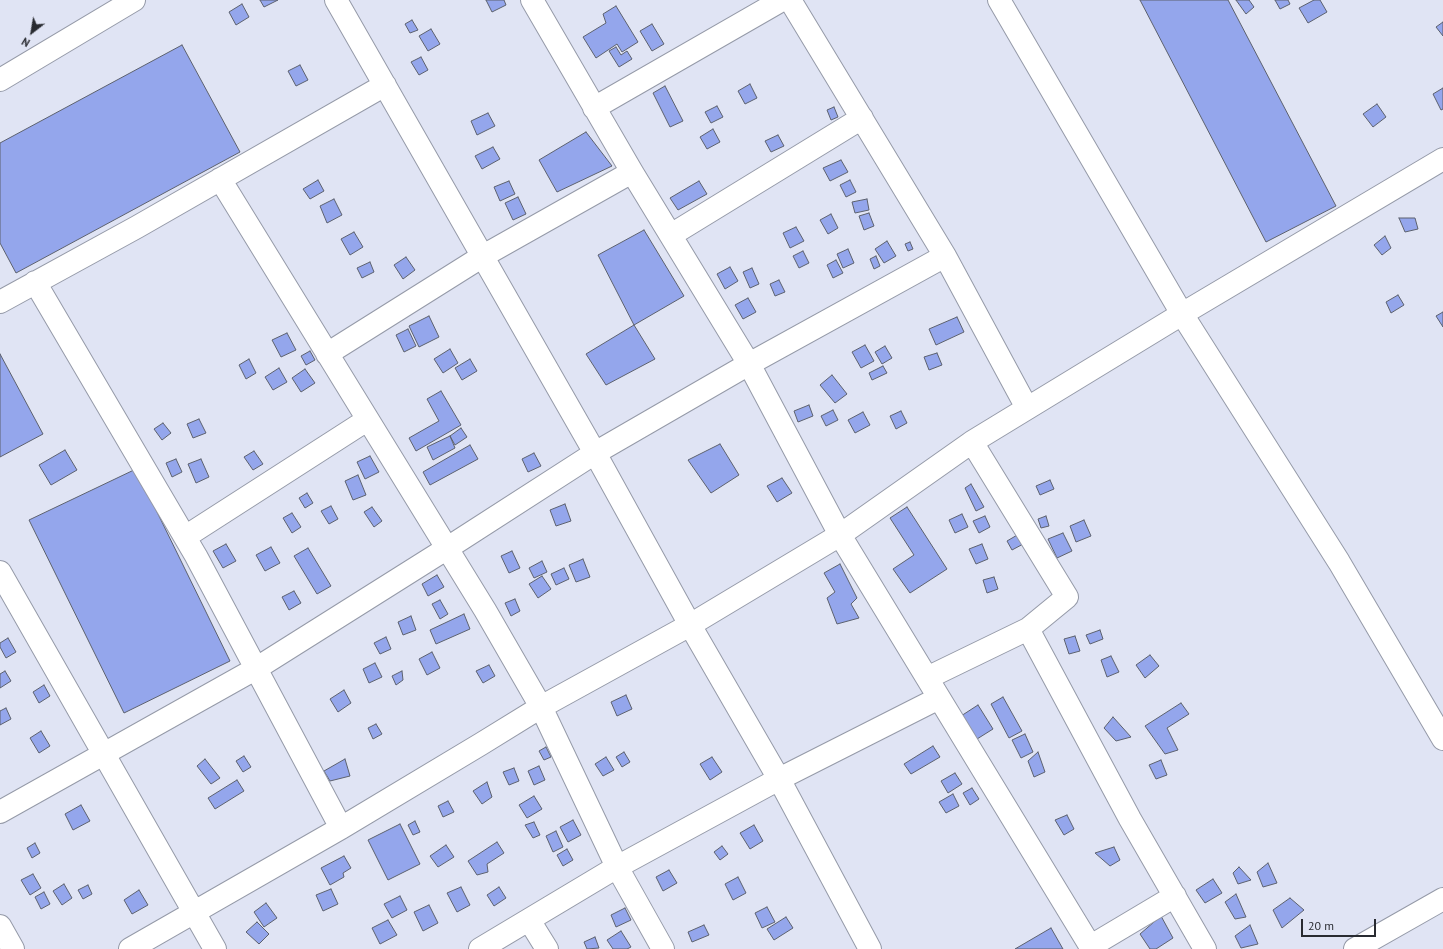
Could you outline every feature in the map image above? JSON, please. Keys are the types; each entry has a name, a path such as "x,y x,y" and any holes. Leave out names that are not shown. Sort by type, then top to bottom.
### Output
{"street":[{"path":"0,80 134,0"},
{"path":"336,0 595,453 690,626 779,779 870,949"},
{"path":"532,0 594,108 748,364 840,535 1091,947 1175,896"},
{"path":"594,108 782,0"},
{"path":"790,0 945,256 1027,408"},
{"path":"1000,0 1182,314 1339,562 1443,739"},
{"path":"0,302 385,85"},
{"path":"670,235 862,118"},
{"path":"130,949 194,914 341,828 541,707 690,626 840,535 972,442 1182,314 1443,159"},
{"path":"327,354 483,256 632,172"},
{"path":"220,179 485,610 541,707 617,867 663,949"},
{"path":"0,812 257,668 595,453 748,364 945,256"},
{"path":"35,282 185,537 257,668 341,828"},
{"path":"185,537 367,420"},
{"path":"927,678 1028,629 1067,597 972,442"},
{"path":"0,572 215,949"},
{"path":"1028,629 1130,819 1205,949"},
{"path":"480,949 617,867 779,779 939,698"},
{"path":"1355,949 1443,899"},
{"path":"529,920 547,949"},
{"path":"0,926 13,949"}],"building":[{"path":"260,0 278,0 264,7"},
{"path":"486,0 504,0 506,5 492,12"},
{"path":"1140,0 1228,0 1336,206 1266,242"},
{"path":"1236,0 1249,0 1254,7 1246,14"},
{"path":"1275,0 1288,0 1290,4 1280,9"},
{"path":"1314,0 1320,0 1327,12 1308,23 1299,8"},
{"path":"242,4 249,17 236,25 229,12"},
{"path":"616,6 638,42 622,52 617,44 596,58 583,37 606,23 603,14"},
{"path":"412,20 418,30 410,33 405,24"},
{"path":"1443,22 1443,36 1436,27"},
{"path":"652,24 664,44 652,51 640,31"},
{"path":"431,29 440,44 428,51 419,36"},
{"path":"182,45 240,152 16,273 0,243 0,143"},
{"path":"616,47 621,55 627,51 632,59 619,67 609,51"},
{"path":"421,57 428,70 419,75 411,62"},
{"path":"300,65 308,80 296,86 288,71"},
{"path":"750,84 757,98 745,104 738,91"},
{"path":"665,86 683,121 670,127 653,93"},
{"path":"1443,88 1443,109 1441,110 1433,94"},
{"path":"1377,104 1386,117 1373,127 1363,114"},
{"path":"717,106 723,117 711,123 705,112"},
{"path":"834,107 838,117 831,120 827,110"},
{"path":"488,113 495,126 477,135 471,121"},
{"path":"713,129 720,142 707,149 700,137"},
{"path":"586,132 612,166 557,192 539,160"},
{"path":"778,135 784,146 771,152 765,141"},
{"path":"493,147 500,159 482,169 475,156"},
{"path":"841,160 848,172 830,181 823,168"},
{"path":"318,180 324,191 310,199 303,189"},
{"path":"850,180 856,192 846,197 840,185"},
{"path":"509,181 515,194 500,201 494,187"},
{"path":"699,181 707,194 678,210 670,198"},
{"path":"518,197 526,214 513,220 505,203"},
{"path":"334,199 342,215 327,223 320,206"},
{"path":"867,199 869,210 855,213 852,202"},
{"path":"869,213 874,226 864,230 859,216"},
{"path":"831,214 838,228 828,234 820,220"},
{"path":"1399,218 1415,218 1418,229 1405,232"},
{"path":"796,227 804,241 790,248 783,233"},
{"path":"644,230 684,296 634,325 598,255"},
{"path":"354,232 363,247 350,255 341,239"},
{"path":"1385,236 1391,248 1382,255 1374,245"},
{"path":"887,241 896,256 884,263 875,249"},
{"path":"910,242 913,249 908,251 905,244"},
{"path":"848,249 854,263 843,268 837,254"},
{"path":"803,251 809,263 799,268 793,256"},
{"path":"876,256 880,266 874,269 870,259"},
{"path":"406,257 415,270 403,279 394,265"},
{"path":"836,260 843,273 833,278 827,265"},
{"path":"370,262 374,272 362,278 357,268"},
{"path":"730,267 738,281 725,289 717,274"},
{"path":"752,268 759,284 750,288 743,272"},
{"path":"779,280 785,292 775,296 770,284"},
{"path":"1398,295 1404,305 1391,313 1386,302"},
{"path":"748,298 756,312 743,319 735,305"},
{"path":"1443,312 1443,327 1436,316"},
{"path":"429,316 439,337 419,347 409,326"},
{"path":"957,317 964,332 936,345 929,329"},
{"path":"634,325 655,359 606,385 586,354"},
{"path":"408,329 416,346 404,352 396,335"},
{"path":"287,333 296,350 281,357 272,340"},
{"path":"865,345 874,361 861,368 852,352"},
{"path":"885,346 892,358 882,364 875,352"},
{"path":"450,349 458,363 443,373 434,359"},
{"path":"310,351 315,360 306,365 301,356"},
{"path":"937,353 942,365 929,370 924,357"},
{"path":"0,354 43,434 0,457"},
{"path":"249,359 256,373 246,379 239,365"},
{"path":"470,359 477,371 462,380 455,368"},
{"path":"883,366 887,373 872,380 869,373"},
{"path":"279,368 287,382 273,390 265,377"},
{"path":"305,369 315,383 301,392 292,378"},
{"path":"832,375 847,394 835,403 820,385"},
{"path":"441,391 461,425 416,451 409,438 439,421 427,399"},
{"path":"809,405 813,416 798,422 794,411"},
{"path":"833,410 838,420 826,426 821,416"},
{"path":"901,411 907,423 896,429 890,416"},
{"path":"863,412 870,425 855,433 848,420"},
{"path":"199,419 206,433 193,438 187,424"},
{"path":"163,423 171,433 162,440 154,429"},
{"path":"461,428 467,437 455,445 450,436"},
{"path":"450,436 455,448 433,460 427,447"},
{"path":"720,444 739,475 711,493 688,460"},
{"path":"470,445 478,459 430,485 423,472"},
{"path":"65,450 77,470 51,485 39,465"},
{"path":"254,451 263,464 253,470 244,457"},
{"path":"534,453 541,466 528,472 522,459"},
{"path":"370,456 379,472 365,479 357,462"},
{"path":"176,459 182,472 172,477 166,463"},
{"path":"201,459 209,477 196,483 188,464"},
{"path":"136,469 230,661 124,713 29,520"},
{"path":"358,475 366,495 353,500 345,481"},
{"path":"782,478 792,493 777,502 767,486"},
{"path":"1050,480 1054,489 1040,495 1036,486"},
{"path":"971,484 984,507 976,511 965,488"},
{"path":"307,493 313,503 305,508 299,498"},
{"path":"565,504 571,521 556,526 550,510"},
{"path":"331,506 338,519 329,524 321,511"},
{"path":"372,507 382,521 374,527 364,512"},
{"path":"907,507 947,569 910,593 893,569 914,555 890,518"},
{"path":"292,513 301,527 292,533 283,518"},
{"path":"962,514 968,527 955,533 949,520"},
{"path":"985,516 990,527 979,533 973,521"},
{"path":"1046,516 1049,526 1041,528 1038,519"},
{"path":"1084,520 1091,536 1076,542 1070,526"},
{"path":"1063,533 1072,551 1057,558 1048,539"},
{"path":"1019,534 1025,543 1012,550 1007,541"},
{"path":"226,544 236,561 223,568 213,551"},
{"path":"982,544 988,559 976,564 969,549"},
{"path":"271,547 280,563 265,571 256,555"},
{"path":"308,548 331,586 317,594 294,556"},
{"path":"512,551 520,568 509,573 501,556"},
{"path":"583,559 590,577 576,582 569,565"},
{"path":"542,561 547,572 534,578 529,568"},
{"path":"840,564 857,598 851,604 859,618 837,624 827,598 835,592 824,573"},
{"path":"564,568 569,579 556,585 551,574"},
{"path":"437,575 444,587 428,596 422,584"},
{"path":"542,576 551,589 538,598 529,584"},
{"path":"994,577 998,589 987,593 983,580"},
{"path":"294,591 301,603 289,610 282,597"},
{"path":"515,599 520,611 511,616 505,603"},
{"path":"440,600 448,614 440,619 432,604"},
{"path":"464,614 470,629 436,644 430,630"},
{"path":"411,616 416,630 403,635 398,622"},
{"path":"1100,630 1103,639 1090,644 1086,635"},
{"path":"1075,636 1080,651 1069,654 1064,639"},
{"path":"386,637 391,649 380,654 374,643"},
{"path":"8,638 16,652 6,658 0,647 0,643"},
{"path":"432,652 440,668 427,675 419,659"},
{"path":"1150,655 1159,666 1145,678 1136,665"},
{"path":"1111,656 1119,672 1107,677 1101,660"},
{"path":"375,663 382,677 369,683 363,669"},
{"path":"489,665 495,676 483,683 476,671"},
{"path":"5,671 11,681 0,688 0,674"},
{"path":"402,671 403,680 396,685 392,676"},
{"path":"44,685 50,696 39,703 33,692"},
{"path":"344,690 351,703 338,712 330,699"},
{"path":"626,695 632,709 617,716 611,702"},
{"path":"1003,697 1022,731 1009,738 991,704"},
{"path":"1181,703 1189,714 1167,728 1178,750 1165,754 1145,726"},
{"path":"978,705 993,729 977,739 961,716"},
{"path":"6,708 11,719 0,725 0,711"},
{"path":"1113,717 1131,737 1116,741 1104,728"},
{"path":"376,724 382,734 373,739 368,728"},
{"path":"41,731 50,746 39,753 30,738"},
{"path":"1025,734 1033,752 1021,758 1012,740"},
{"path":"933,746 940,757 911,774 904,764"},
{"path":"546,747 551,757 544,760 539,751"},
{"path":"624,752 630,762 622,767 616,757"},
{"path":"1038,752 1045,772 1034,777 1028,761"},
{"path":"244,756 251,767 243,772 236,761"},
{"path":"606,757 614,770 603,776 595,764"},
{"path":"712,757 722,772 710,780 700,764"},
{"path":"205,759 220,778 211,784 197,766"},
{"path":"345,759 350,776 330,781 324,771"},
{"path":"1161,760 1167,775 1156,779 1149,765"},
{"path":"539,766 545,780 534,785 528,771"},
{"path":"514,768 519,781 509,785 503,772"},
{"path":"955,773 962,784 948,793 941,781"},
{"path":"237,780 244,791 215,809 208,798"},
{"path":"487,782 492,797 482,804 473,791"},
{"path":"972,788 979,799 970,805 963,793"},
{"path":"953,794 959,806 946,813 939,802"},
{"path":"534,796 542,809 527,818 519,805"},
{"path":"448,801 454,812 443,817 438,806"},
{"path":"81,805 90,821 73,830 65,814"},
{"path":"1067,815 1074,829 1064,835 1055,820"},
{"path":"573,820 581,835 568,842 560,827"},
{"path":"415,821 420,832 413,835 408,825"},
{"path":"534,822 540,835 533,838 525,825"},
{"path":"400,824 420,864 388,880 368,840"},
{"path":"754,825 763,841 750,849 740,833"},
{"path":"556,831 563,847 553,852 546,836"},
{"path":"497,842 504,853 487,864 488,872 477,875 468,861"},
{"path":"35,843 40,853 32,858 27,848"},
{"path":"446,845 454,857 438,867 430,856"},
{"path":"722,846 728,854 720,860 714,852"},
{"path":"1114,847 1120,860 1110,866 1095,853"},
{"path":"567,849 573,860 563,866 557,855"},
{"path":"344,856 351,868 343,873 344,877 330,885 321,868"},
{"path":"1268,863 1277,883 1263,887 1257,872"},
{"path":"1239,867 1251,880 1238,884 1233,873"},
{"path":"669,870 677,883 663,891 656,877"},
{"path":"33,874 41,888 30,895 21,880"},
{"path":"738,877 746,893 733,900 725,884"},
{"path":"1213,879 1222,893 1205,903 1196,890"},
{"path":"64,884 72,898 62,905 53,891"},
{"path":"88,885 92,894 83,899 78,890"},
{"path":"461,887 470,905 457,912 447,893"},
{"path":"499,887 506,898 494,906 487,895"},
{"path":"331,889 338,904 323,911 316,895"},
{"path":"139,890 148,905 132,914 124,900"},
{"path":"44,892 50,904 41,909 35,897"},
{"path":"1236,894 1246,917 1235,919 1225,902"},
{"path":"400,896 407,910 392,918 384,904"},
{"path":"1290,898 1304,910 1282,928 1273,910"},
{"path":"266,903 277,918 264,927 254,912"},
{"path":"429,905 438,923 423,931 414,912"},
{"path":"767,907 775,922 762,928 755,913"},
{"path":"625,908 631,920 616,927 611,915"},
{"path":"1161,916 1173,938 1156,949 1150,949 1140,934"},
{"path":"786,917 793,928 774,940 767,929"},
{"path":"388,920 397,935 380,944 372,928"},
{"path":"257,922 269,934 259,944 246,932"},
{"path":"704,925 709,935 692,942 688,932"},
{"path":"1250,925 1258,944 1241,948 1235,936"},
{"path":"1051,928 1063,949 1015,949"},
{"path":"621,931 631,947 627,949 613,949 607,940"},
{"path":"595,937 599,948 587,949 584,942"}]}
